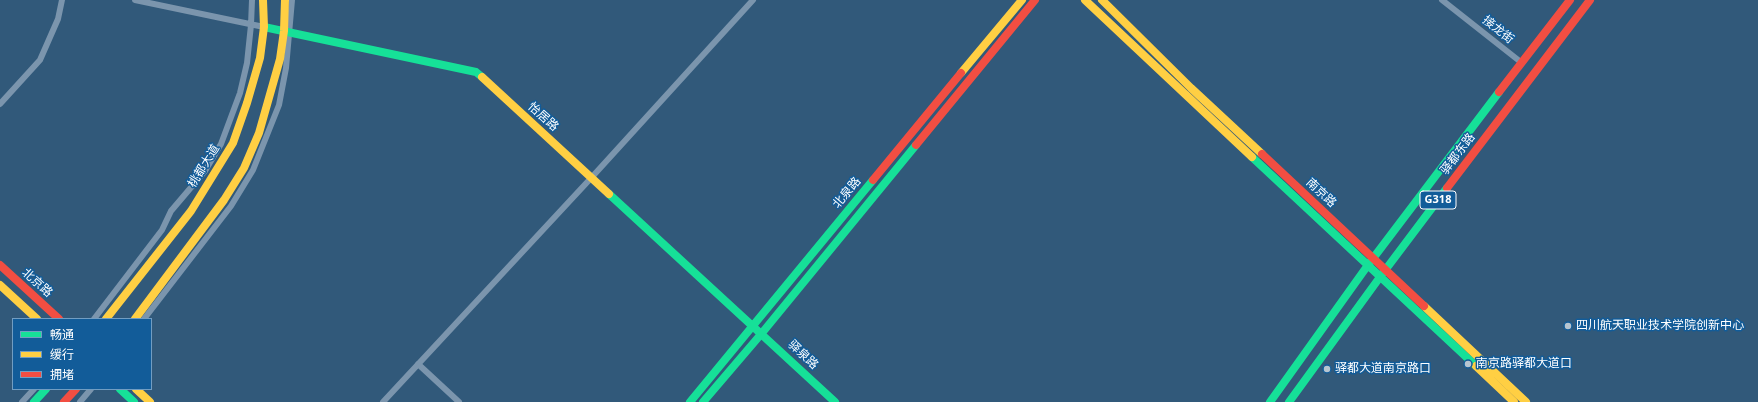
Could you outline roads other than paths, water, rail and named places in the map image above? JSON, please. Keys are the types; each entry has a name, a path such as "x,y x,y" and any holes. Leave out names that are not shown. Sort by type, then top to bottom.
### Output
{"main road":[{"name":"桃都大道","path":"107,318 191,211 233,143 248,103 260,58 264,27 264,0"},
{"path":"135,318 224,200 244,168 259,133 287,32 285,0"},
{"name":"北泉路","path":"690,402 1022,0"},
{"name":"北泉路","path":"704,402 1035,0"},
{"path":"1086,0 1370,262 1380,277 1514,402"},
{"name":"南京路","path":"1102,0 1370,262 1385,270 1526,402"},
{"name":"驿都东路","path":"1270,402 1370,262 1570,0"},
{"name":"驿都东路","path":"1290,402 1385,270 1590,0"},
{"name":"怡居路","path":"264,27 476,72 754,326"},
{"name":"北京路","path":"0,265 58,318"},
{"path":"0,285 36,318"},
{"name":"驿泉路","path":"754,326 835,402"},
{"path":"34,402 45,390"},
{"path":"64,402 75,390"},
{"path":"121,390 134,402"},
{"path":"137,390 150,402"}],"street":[{"path":"0,104 40,60 58,19 62,0"},
{"path":"135,0 264,27"},
{"path":"95,318 162,230 171,211 205,171 221,144 240,93 252,25 252,0"},
{"path":"145,318 231,206 253,170 279,105 292,0"},
{"path":"383,402 592,177 753,0"},
{"name":"接龙街","path":"1442,0 1522,63"},
{"path":"418,364 459,402"},
{"path":"22,402 33,390"},
{"path":"80,402 90,390"}],"place":[{"name":"四川航天职业技术学院创新中心","path":"1568,326"},
{"name":"南京路驿都大道口","path":"1468,364"},
{"name":"驿都大道南京路口","path":"1327,369"}]}
